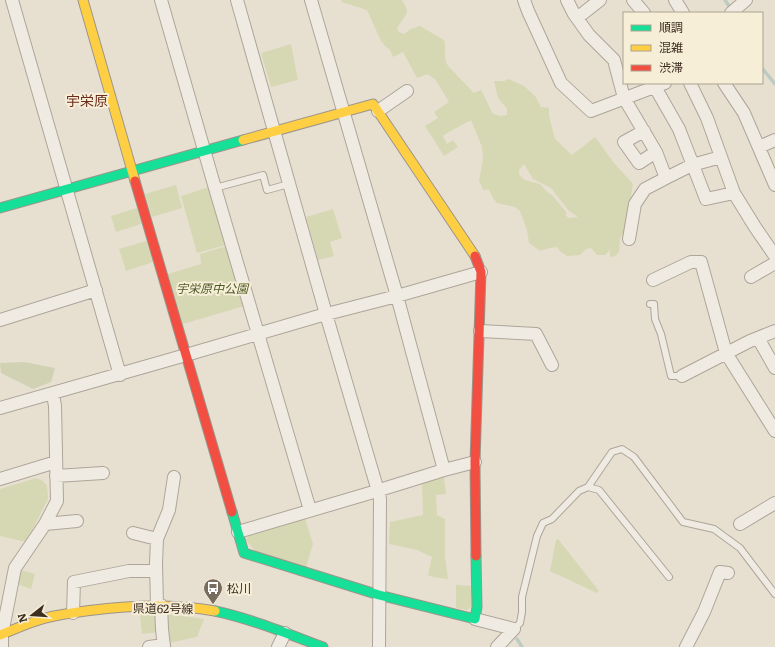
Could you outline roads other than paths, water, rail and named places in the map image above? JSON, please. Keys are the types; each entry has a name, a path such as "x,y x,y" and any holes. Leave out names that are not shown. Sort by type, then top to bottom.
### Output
{"street":[{"path":"0,1 5,0"},
{"path":"12,0 120,374"},
{"path":"83,0 244,553 379,595 514,629 497,647"},
{"path":"161,0 310,510"},
{"path":"236,0 380,499 379,647"},
{"path":"311,0 397,296 444,470"},
{"path":"524,0 561,83 591,112 660,85 706,199 734,193"},
{"path":"567,0 574,14 589,35 614,60 624,98 656,152 666,178"},
{"path":"577,18 600,0"},
{"path":"633,0 643,12"},
{"path":"675,0 682,12"},
{"path":"690,84 707,118 734,193 775,256"},
{"path":"725,84 744,113 775,185"},
{"path":"378,111 407,91"},
{"path":"1,204 66,189 373,104 475,257 481,272 475,462 477,607 475,619"},
{"path":"644,130 624,142 639,162 656,152"},
{"path":"759,147 775,140"},
{"path":"629,239 635,204 646,189 692,165 721,157"},
{"path":"653,280 691,262 701,262 726,353 775,431"},
{"path":"751,277 775,263"},
{"path":"0,408 53,394 326,314 481,272"},
{"path":"0,320 96,290"},
{"path":"480,331 536,334 552,365"},
{"path":"682,376 726,353 775,331"},
{"path":"758,338 775,368"},
{"path":"2,647 1,634 15,568 45,524 57,501 55,406 53,394"},
{"path":"0,479 56,462"},
{"path":"238,532 475,462"},
{"path":"56,476 103,473"},
{"path":"149,647 164,646 156,571 156,552 157,540 169,510 174,477"},
{"path":"740,524 775,503"},
{"path":"45,524 77,521"},
{"path":"133,533 157,540"},
{"path":"73,613 74,582 128,571 156,571"},
{"path":"686,647 704,612 720,572 728,573"},
{"name":"県道62号線","path":"1,634 30,623 61,615 116,608 159,605 196,608 223,613 250,620 324,647"},
{"path":"278,647 285,633"}],"lane":[{"path":"215,188 263,175 267,190 289,184"},
{"path":"650,304 654,304 655,319 661,334 671,376 682,376"},
{"path":"514,629 520,623 522,597 537,536 543,524 552,519 579,491 588,487 612,452 622,449 634,457 683,522 714,529 740,548 775,594"},
{"path":"588,487 599,490 669,577"}],"waterway":[{"path":"725,0 731,9"},
{"path":"763,69 775,84"},
{"path":"517,639 522,647"}],"place":[{"name":"松川","path":"213,605"}],"district":[{"name":"宇栄原","path":"87,100"}],"park label":[{"name":"宇栄原中公園","path":"212,288"}]}
